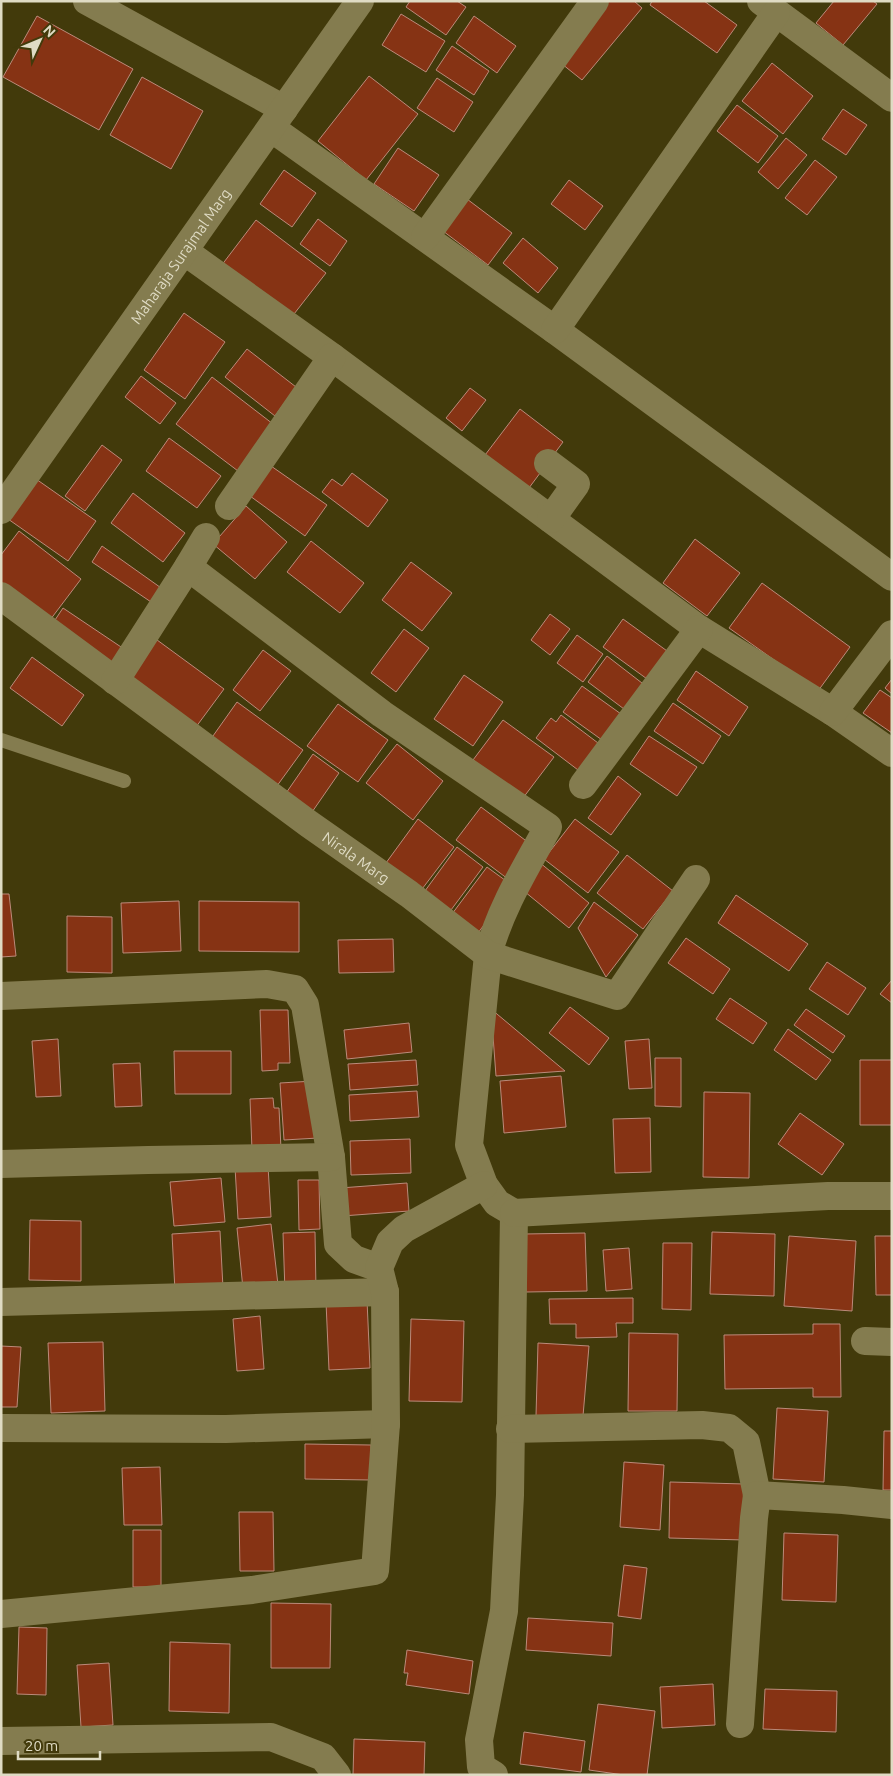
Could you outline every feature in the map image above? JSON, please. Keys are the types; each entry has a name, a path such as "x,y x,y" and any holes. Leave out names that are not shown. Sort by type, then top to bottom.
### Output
{"street":[{"path":"87,1 278,118 425,237 892,577"},
{"name":"Maharaja Surajmal Marg","path":"1,510 360,1"},
{"path":"425,237 595,1"},
{"path":"555,330 768,7 892,98"},
{"path":"184,251 332,357 699,629 833,712 892,753"},
{"path":"229,506 332,357"},
{"path":"548,463 576,484 551,519"},
{"path":"115,682 206,537"},
{"path":"188,567 382,714 548,827 504,908 494,932 488,955 469,1145 484,1185 497,1204 514,1213 828,1196 892,1196"},
{"name":"Nirala Marg","path":"1,596 309,824 409,894 488,955 617,996 696,879"},
{"path":"583,785 699,629"},
{"path":"833,712 892,634"},
{"path":"1,996 267,984 295,989 305,1005 331,1157 338,1244 382,1280"},
{"path":"1,1164 331,1157"},
{"path":"1,1614 252,1590 375,1571 386,1424 382,1280 390,1242 404,1229 484,1185"},
{"path":"494,1775 481,1767 479,1740 504,1611 510,1495 514,1213"},
{"path":"1,1302 382,1280"},
{"path":"1,1428 226,1429 386,1424"},
{"path":"510,1429 702,1425 729,1428 746,1442 757,1495 740,1724"},
{"path":"757,1495 892,1505"},
{"path":"1,1741 271,1737 322,1769"}],"lane":[{"path":"1,740 124,781"}],"building":[{"path":"410,1 457,1 466,7 446,35 406,7"},
{"path":"606,1 634,1 642,8 582,80 557,60"},
{"path":"652,1 704,1 737,25 717,53 650,5"},
{"path":"834,1 873,1 877,4 843,45 816,23"},
{"path":"401,14 445,41 426,72 382,45"},
{"path":"37,16 133,69 99,130 3,77"},
{"path":"474,16 516,46 497,73 456,43"},
{"path":"452,46 489,71 474,95 436,70"},
{"path":"772,63 813,96 783,134 742,101"},
{"path":"369,76 418,114 366,180 318,141"},
{"path":"142,77 203,111 171,169 110,135"},
{"path":"437,78 473,102 454,132 417,108"},
{"path":"737,105 778,136 758,163 717,131"},
{"path":"843,109 867,125 846,155 822,139"},
{"path":"786,138 807,155 778,189 758,172"},
{"path":"398,148 439,175 414,211 374,184"},
{"path":"815,160 837,177 807,215 785,198"},
{"path":"284,170 316,193 292,227 260,204"},
{"path":"569,180 603,206 585,230 551,204"},
{"path":"463,196 512,233 488,265 439,228"},
{"path":"318,219 347,241 330,266 300,244"},
{"path":"256,220 326,273 287,323 218,270"},
{"path":"523,238 558,268 538,293 503,263"},
{"path":"184,313 225,342 185,399 144,370"},
{"path":"247,349 296,387 275,416 225,377"},
{"path":"141,376 176,403 160,424 125,397"},
{"path":"212,377 273,424 238,471 176,424"},
{"path":"470,388 486,400 462,431 446,418"},
{"path":"520,409 563,442 526,492 482,459"},
{"path":"169,438 221,476 197,508 146,471"},
{"path":"102,445 122,460 85,511 65,496"},
{"path":"271,466 327,505 305,536 250,496"},
{"path":"352,473 388,500 368,527 322,492 332,479 342,486"},
{"path":"36,479 96,521 68,561 8,519"},
{"path":"133,493 185,533 163,562 111,523"},
{"path":"246,506 287,542 255,579 213,544"},
{"path":"19,531 81,579 47,624 1,589 1,555"},
{"path":"695,539 740,573 707,616 663,583"},
{"path":"311,541 364,583 340,613 287,572"},
{"path":"102,546 164,590 154,604 92,562"},
{"path":"411,562 452,593 422,631 382,600"},
{"path":"762,583 850,647 818,691 729,628"},
{"path":"63,608 127,651 117,666 53,623"},
{"path":"550,614 570,629 550,655 531,640"},
{"path":"623,619 674,656 654,684 603,647"},
{"path":"404,629 429,648 396,692 371,673"},
{"path":"577,635 603,654 583,682 557,663"},
{"path":"153,637 224,689 193,731 123,679"},
{"path":"263,650 291,671 260,711 233,690"},
{"path":"607,656 651,690 632,715 588,682"},
{"path":"32,657 84,695 62,726 10,688"},
{"path":"696,671 748,707 729,736 677,700"},
{"path":"464,675 503,702 473,746 434,719"},
{"path":"892,679 892,694 885,688"},
{"path":"582,686 628,719 609,745 563,712"},
{"path":"880,690 892,698 892,733 863,713"},
{"path":"237,702 303,750 274,790 208,743"},
{"path":"673,703 721,736 703,764 654,731"},
{"path":"338,704 388,740 358,782 307,746"},
{"path":"561,715 602,746 582,773 536,738 551,718 556,722"},
{"path":"503,720 554,757 523,798 473,760"},
{"path":"649,736 697,767 677,796 630,764"},
{"path":"397,744 443,781 413,820 366,783"},
{"path":"313,754 339,773 310,815 284,796"},
{"path":"618,776 641,794 611,835 588,818"},
{"path":"481,807 533,846 508,879 456,840"},
{"path":"418,819 454,847 419,893 383,867"},
{"path":"575,819 619,852 588,893 544,859"},
{"path":"457,847 483,867 448,914 422,895"},
{"path":"627,855 673,891 643,929 597,893"},
{"path":"539,862 589,903 569,928 519,887"},
{"path":"487,867 513,886 478,933 452,914"},
{"path":"1,894 9,894 16,956 1,957"},
{"path":"736,895 808,944 789,971 718,923"},
{"path":"179,901 181,951 123,953 121,903"},
{"path":"199,901 299,902 299,952 199,951"},
{"path":"594,902 638,935 606,977 578,928"},
{"path":"67,916 112,917 112,973 67,972"},
{"path":"686,938 730,969 713,994 668,963"},
{"path":"393,939 394,972 339,973 338,940"},
{"path":"827,962 866,988 848,1015 809,989"},
{"path":"892,980 892,1003 880,994"},
{"path":"730,998 767,1023 753,1044 716,1019"},
{"path":"570,1007 609,1038 589,1065 549,1033"},
{"path":"491,1009 565,1071 496,1076"},
{"path":"806,1009 845,1036 833,1053 794,1025"},
{"path":"260,1010 288,1010 290,1063 278,1063 278,1070 262,1071"},
{"path":"409,1023 412,1052 347,1059 344,1030"},
{"path":"788,1029 831,1060 816,1080 774,1050"},
{"path":"58,1039 61,1096 36,1097 32,1041"},
{"path":"649,1039 652,1088 629,1089 625,1041"},
{"path":"174,1051 231,1051 231,1094 175,1094"},
{"path":"655,1058 681,1058 681,1107 655,1106"},
{"path":"416,1060 418,1085 350,1090 348,1064"},
{"path":"860,1060 892,1060 892,1125 860,1125"},
{"path":"140,1063 142,1106 115,1107 113,1064"},
{"path":"561,1076 566,1127 504,1133 500,1081"},
{"path":"314,1081 318,1138 284,1140 280,1083"},
{"path":"417,1091 419,1117 350,1121 349,1095"},
{"path":"704,1092 750,1093 749,1178 703,1177"},
{"path":"273,1098 274,1108 279,1108 281,1149 252,1150 250,1099"},
{"path":"800,1113 844,1144 822,1175 778,1144"},
{"path":"650,1118 651,1172 615,1173 613,1119"},
{"path":"410,1139 411,1173 351,1175 350,1141"},
{"path":"268,1166 271,1217 238,1219 235,1167"},
{"path":"221,1178 225,1222 174,1226 170,1182"},
{"path":"298,1180 319,1180 320,1229 299,1230"},
{"path":"407,1183 409,1211 342,1216 340,1188"},
{"path":"30,1220 81,1221 81,1281 29,1280"},
{"path":"271,1224 278,1285 243,1289 237,1228"},
{"path":"220,1231 223,1288 175,1291 172,1234"},
{"path":"315,1232 316,1291 285,1292 283,1233"},
{"path":"712,1232 775,1234 774,1296 710,1294"},
{"path":"585,1233 587,1291 526,1292 524,1234"},
{"path":"789,1236 856,1241 852,1311 784,1306"},
{"path":"875,1236 892,1236 892,1295 876,1295"},
{"path":"663,1243 692,1243 691,1310 662,1309"},
{"path":"629,1248 632,1289 606,1291 603,1250"},
{"path":"633,1298 633,1323 616,1323 617,1337 576,1338 576,1324 550,1324 549,1299"},
{"path":"367,1300 370,1368 329,1370 326,1302"},
{"path":"260,1316 264,1369 237,1371 233,1319"},
{"path":"411,1319 464,1321 462,1402 409,1401"},
{"path":"813,1324 840,1324 841,1397 813,1397 813,1388 725,1389 724,1335 813,1334"},
{"path":"629,1333 678,1334 677,1411 628,1411"},
{"path":"103,1342 105,1411 51,1413 48,1343"},
{"path":"538,1343 589,1346 583,1416 536,1416"},
{"path":"1,1346 21,1347 17,1407 1,1407"},
{"path":"777,1408 828,1411 824,1482 773,1479"},
{"path":"884,1431 892,1431 892,1490 883,1490"},
{"path":"305,1444 371,1445 371,1480 305,1479"},
{"path":"624,1462 664,1465 660,1530 620,1527"},
{"path":"160,1467 162,1525 124,1525 122,1468"},
{"path":"670,1482 745,1484 744,1540 669,1538"},
{"path":"239,1512 273,1512 274,1571 240,1571"},
{"path":"133,1530 161,1530 161,1587 133,1587"},
{"path":"784,1533 838,1535 836,1602 782,1600"},
{"path":"624,1565 647,1568 641,1619 618,1616"},
{"path":"271,1603 331,1604 330,1668 271,1668"},
{"path":"528,1618 613,1623 611,1656 526,1650"},
{"path":"19,1627 47,1628 46,1695 17,1694"},
{"path":"170,1642 230,1644 229,1713 169,1711"},
{"path":"407,1650 473,1661 469,1694 406,1685 408,1673 404,1673"},
{"path":"109,1663 113,1725 81,1727 77,1665"},
{"path":"713,1684 715,1725 662,1728 660,1687"},
{"path":"765,1689 837,1691 836,1732 763,1729"},
{"path":"598,1704 655,1711 647,1775 624,1775 589,1770"},
{"path":"524,1732 585,1741 581,1772 520,1764"},
{"path":"354,1739 425,1742 424,1775 353,1775"}]}
